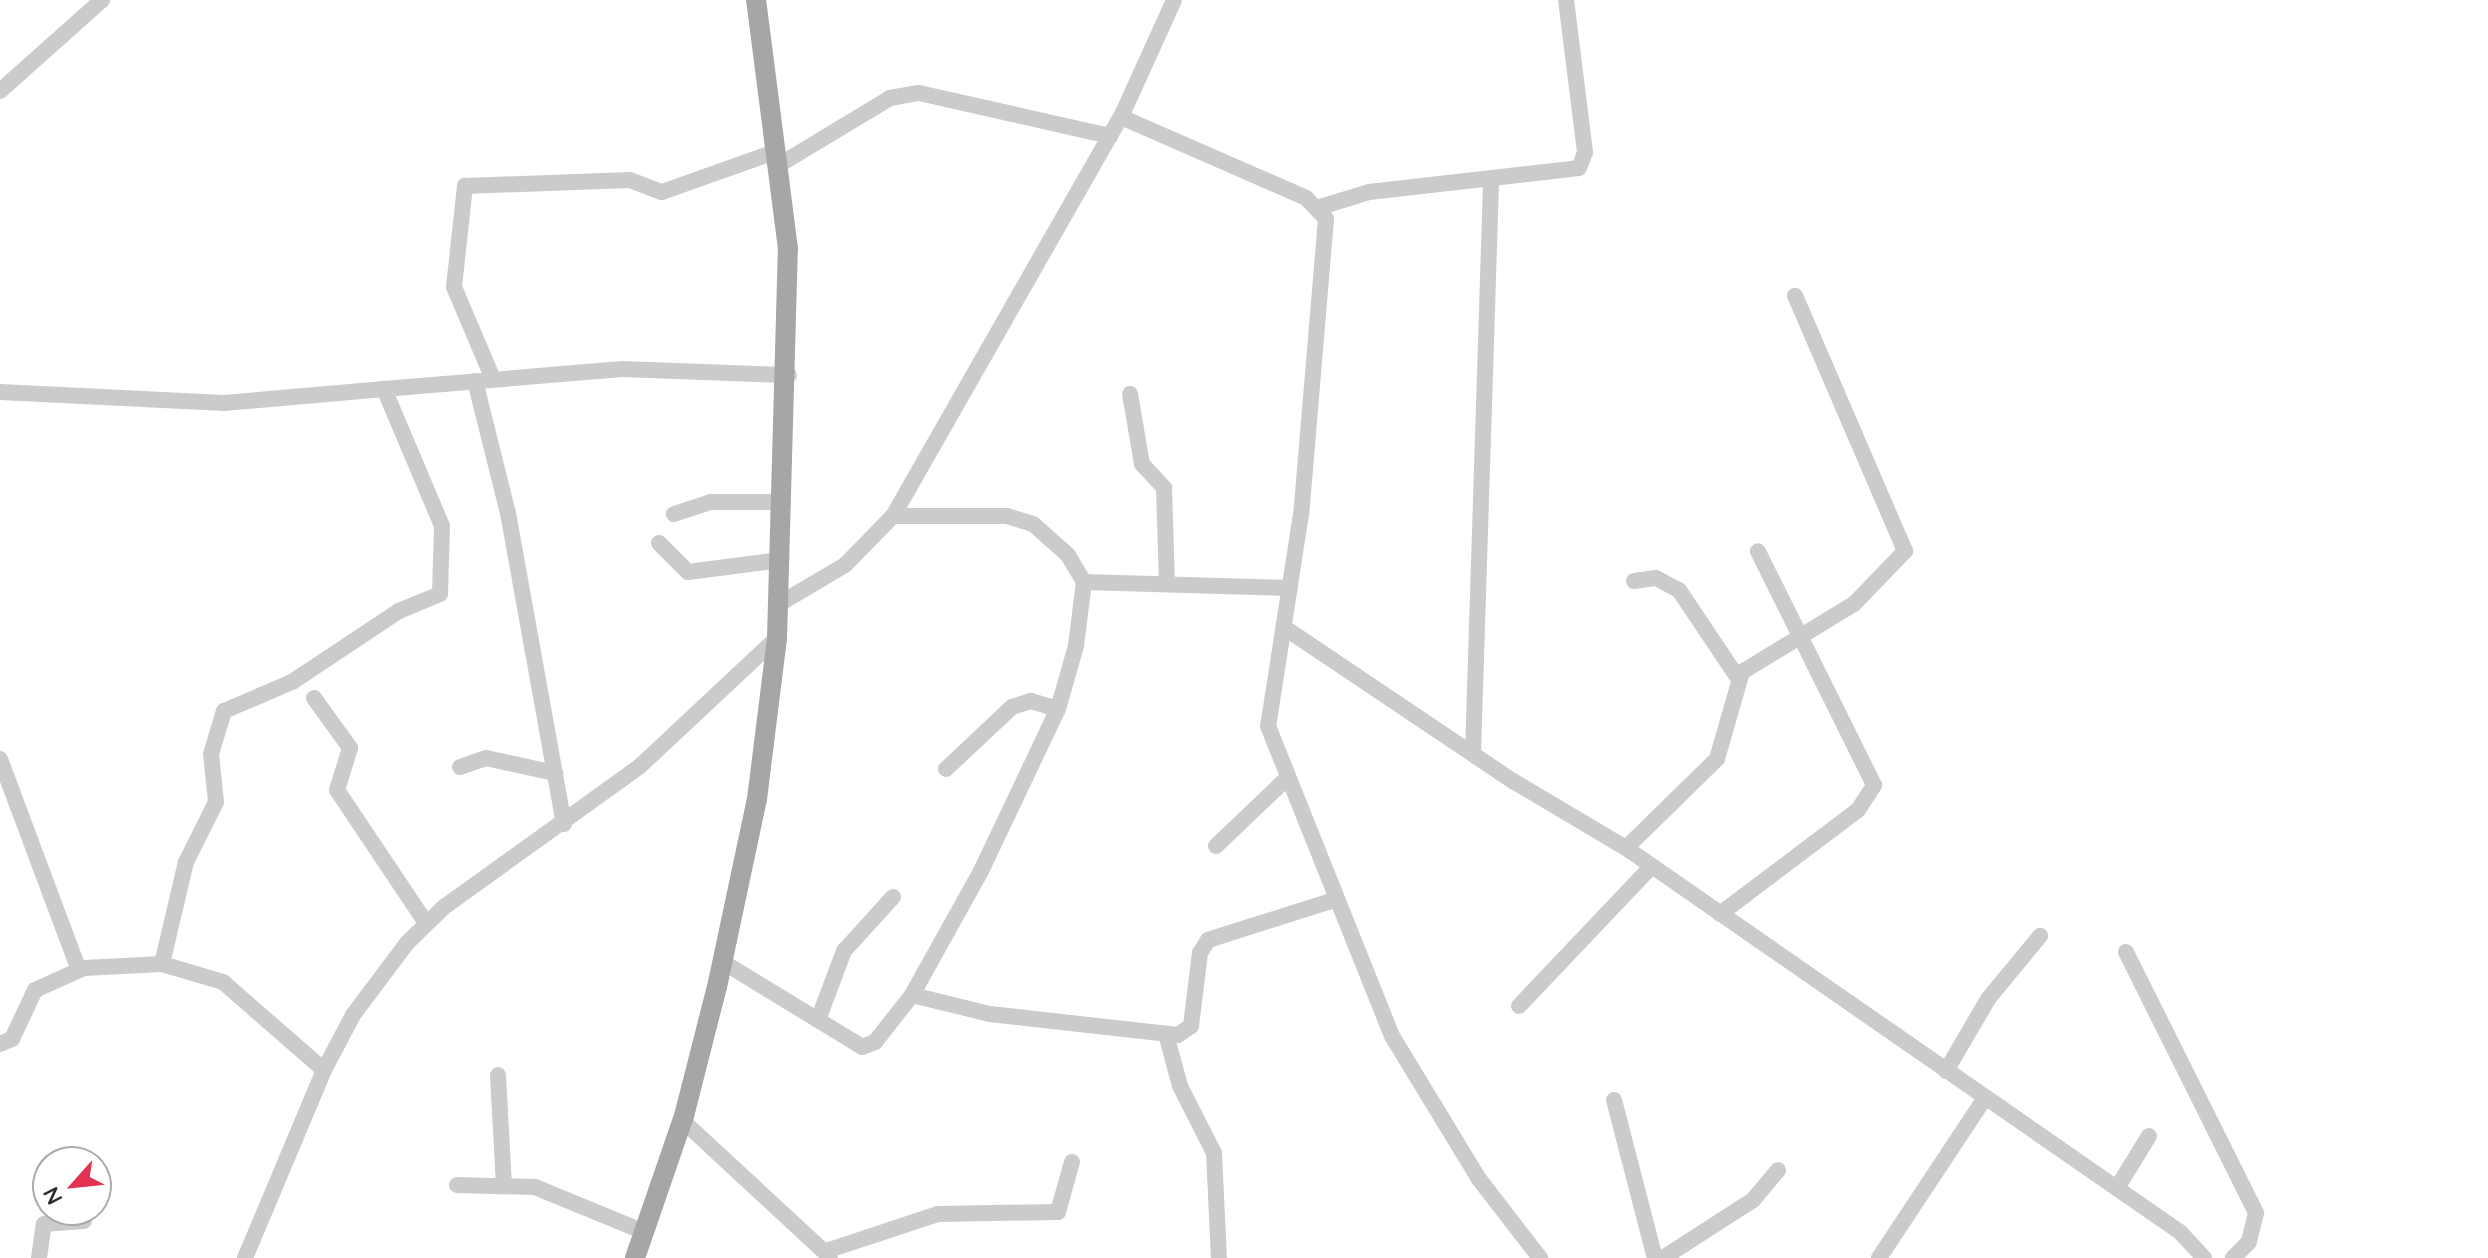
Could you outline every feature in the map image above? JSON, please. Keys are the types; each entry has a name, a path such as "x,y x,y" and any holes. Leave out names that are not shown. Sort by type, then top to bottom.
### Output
{"main road":[{"path":"635,1258 683,1121 723,962 757,799 777,638 789,375 778,158 756,0"}],"street":[{"path":"0,91 102,0"},
{"path":"779,604 845,565 893,516 1121,117 1174,0"},
{"path":"1320,207 1369,192 1491,182 1583,163 1566,0"},
{"path":"493,379 454,287 465,186 630,180 662,192 778,158 890,98 919,93 1110,136"},
{"path":"1121,117 1320,207 1326,219 1290,588 1268,726 1285,780 1392,1036 1479,1179 1540,1258"},
{"path":"1473,753 1491,182"},
{"path":"1626,848 1717,759 1738,678 1854,604 1905,551 1795,296"},
{"path":"0,392 224,403 622,369 789,375"},
{"path":"475,381 508,513 564,824"},
{"path":"162,964 170,912 216,802 211,754 224,711 292,682 399,611 440,594 442,526 384,389"},
{"path":"1130,394 1142,464 1164,488 1167,582"},
{"path":"674,514 710,502 783,502"},
{"path":"723,962 818,1020 869,1046 912,995 1058,709 1076,646 1084,582 1068,555 1033,524 984,514 893,516"},
{"path":"659,543 688,572 781,560"},
{"path":"1720,914 1858,810 1874,785 1758,551"},
{"path":"1634,581 1656,578 1679,590 1738,678"},
{"path":"1084,582 1167,582 1290,588"},
{"path":"1285,628 1473,753 1626,848 1649,869 1720,914 2180,1232 2204,1258"},
{"path":"245,1258 324,1070 380,974 426,923 639,767 777,638"},
{"path":"314,698 350,748 337,790 426,923"},
{"path":"946,769 1012,707 1031,701 1058,709"},
{"path":"460,767 486,758 555,773"},
{"path":"0,759 79,970"},
{"path":"1216,846 1285,780"},
{"path":"1519,1006 1649,869"},
{"path":"818,1020 844,951 893,897"},
{"path":"912,995 990,1014 1166,1034 1191,1026 1200,953 1208,940 1334,900"},
{"path":"1946,1071 1988,999 2040,936"},
{"path":"2126,952 2256,1213 2249,1242 2233,1258"},
{"path":"0,1044 12,1039 35,990 79,970 162,964 223,982 324,1070"},
{"path":"1166,1034 1180,1086 1214,1153 1219,1258"},
{"path":"498,1075 504,1186"},
{"path":"1879,1258 1985,1098"},
{"path":"1614,1100 1655,1258"},
{"path":"683,1121 830,1254 938,1214 1058,1212 1072,1162"},
{"path":"2117,1188 2149,1136"},
{"path":"1663,1258 1753,1200 1778,1170"},
{"path":"457,1185 535,1187 644,1232"},
{"path":"39,1258 44,1226"}]}
